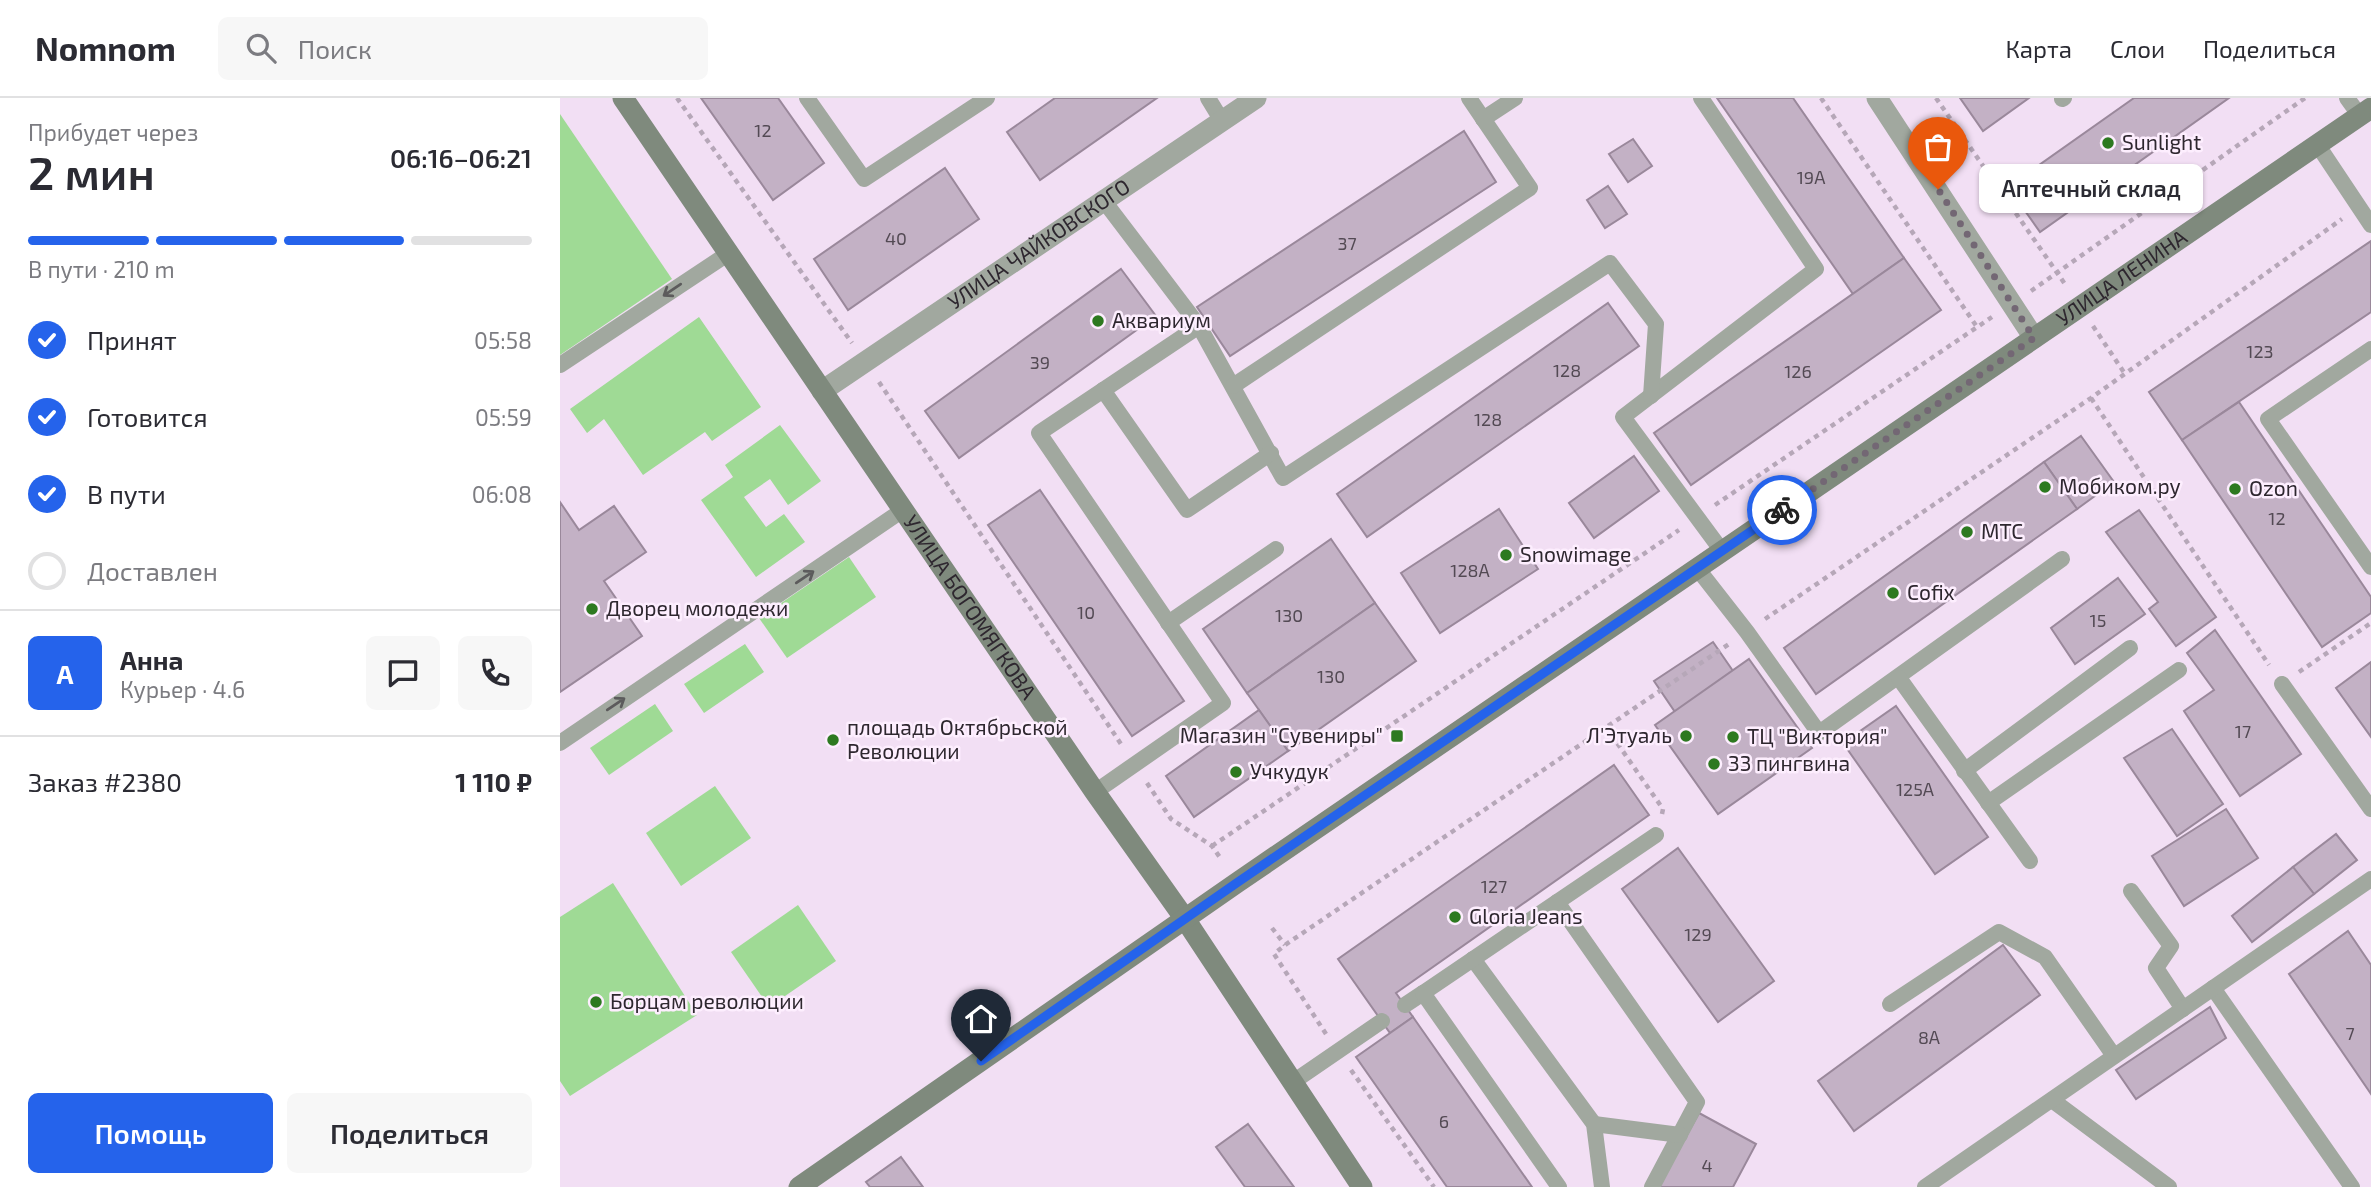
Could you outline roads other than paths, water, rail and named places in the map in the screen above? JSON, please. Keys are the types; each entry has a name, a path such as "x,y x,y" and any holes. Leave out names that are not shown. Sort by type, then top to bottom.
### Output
{"main road":[{"name":"УЛИЦА БОГОМЯГКОВА","path":"624,98 1095,792 1185,919 1362,1187"},
{"name":"УЛИЦА ЛЕНИНА","path":"799,1187 1185,919 2366,112"}],"street":[{"name":"УЛИЦА ЧАЙКОВСКОГО","path":"822,391 1256,98"},
{"path":"1877,98 2034,338"}],"lane":[{"path":"807,98 864,179 981,100"},
{"path":"1208,98 1222,121"},
{"path":"1233,386 1530,188 1469,98"},
{"path":"1483,119 1515,98"},
{"path":"1701,98 1816,269 1623,418 1722,551"},
{"path":"2347,98 2366,112"},
{"path":"2317,144 2371,225"},
{"path":"1104,201 1199,326 1283,478 1610,263 1656,324 1651,396"},
{"path":"560,365 729,253"},
{"path":"1095,792 1223,703 1039,433 1199,326"},
{"path":"2371,349 2268,419 2371,567"},
{"path":"1103,390 1187,510 1270,453"},
{"path":"560,743 903,510"},
{"path":"1168,623 1276,549"},
{"path":"1698,568 1819,733 2062,559"},
{"path":"1964,771 2130,648"},
{"path":"1988,803 2179,670"},
{"path":"1899,678 2030,861"},
{"path":"2282,684 2371,809"},
{"path":"1405,1005 1656,835"},
{"path":"1925,1187 2371,879"},
{"path":"2131,891 2171,946 2156,968 2183,1009"},
{"path":"1558,902 1697,1102 1652,1187"},
{"path":"1890,1004 1999,932 2045,957 2114,1056"},
{"path":"1473,959 1594,1124 1602,1187"},
{"path":"2213,988 2352,1187"},
{"path":"1423,993 1559,1187"},
{"path":"1293,1082 1382,1021"},
{"path":"2052,1100 2169,1187"},
{"path":"1594,1124 1679,1135"}],"place":[{"name":"Sunlight","path":"2108,143"},
{"name":"Аптечный склад","path":"1938,189"},
{"name":"Аквариум","path":"1098,321"},
{"name":"Мобиком.ру","path":"2045,487"},
{"name":"Ozon","path":"2235,489"},
{"name":"МТС","path":"1967,532"},
{"name":"Snowimage","path":"1506,555"},
{"name":"Cofix","path":"1893,593"},
{"name":"Дворец молодежи","path":"592,609"},
{"name":"Магазин \"Сувениры\"","path":"1397,736"},
{"name":"Л'Этуаль","path":"1686,736"},
{"name":"ТЦ \"Виктория\"","path":"1733,737"},
{"name":"площадь Октябрьской Революции","path":"833,740"},
{"name":"33 пингвина","path":"1714,764"},
{"name":"Учкудук","path":"1236,772"},
{"name":"Gloria Jeans","path":"1455,917"},
{"name":"Борцам революции","path":"596,1002"}]}
